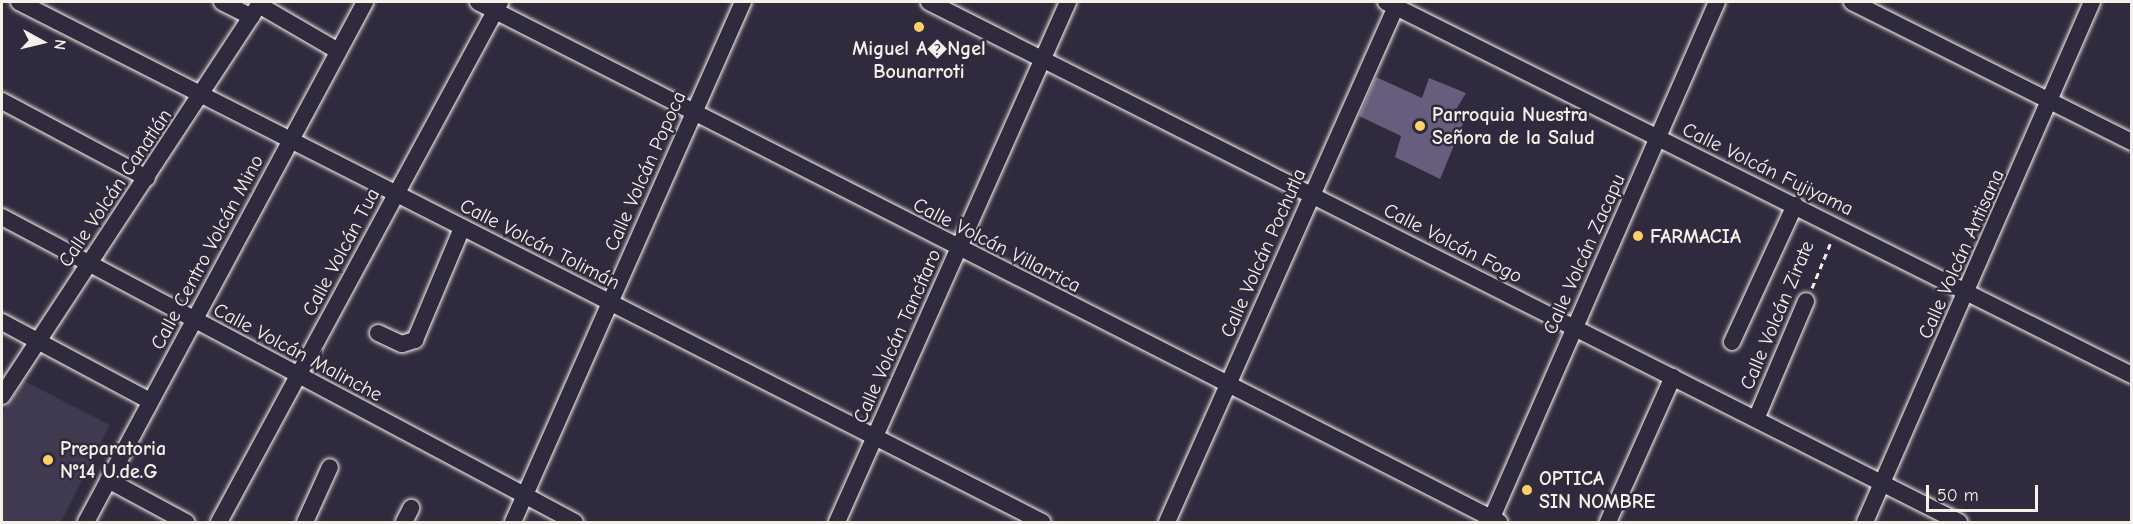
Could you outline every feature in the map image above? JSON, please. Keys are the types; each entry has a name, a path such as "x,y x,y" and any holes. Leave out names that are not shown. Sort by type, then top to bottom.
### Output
{"street":[{"name":"Calle Volcán Tolimán","path":"19,2 874,439 1042,522"},
{"path":"222,2 257,8 338,51"},
{"name":"Calle Centro Volcán Mino","path":"86,522 365,2"},
{"name":"Calle Volcán Villarrica","path":"478,2 497,6 693,114 1493,521"},
{"name":"Calle Volcán Popoca","path":"513,522 743,2"},
{"name":"Calle Volcán Fogo","path":"929,2 1959,522"},
{"name":"Calle Volcán Tancítaro","path":"837,522 1068,2"},
{"name":"Calle Volcán Zacapu","path":"1493,521 1718,2"},
{"path":"1852,2 2132,142"},
{"name":"Calle Volcán Antisana","path":"1865,522 1968,291 2092,2"},
{"name":"Calle Volcán Fujiyama","path":"1394,3 2132,375"},
{"name":"Calle Volcán Pochutla","path":"1167,522 1312,196 1394,3"},
{"name":"Calle Volcán Tua","path":"219,522 497,6"},
{"name":"Calle Volcán Canatlán","path":"2,396 202,95 257,8"},
{"path":"2,101 147,178"},
{"path":"1732,342 1795,205"},
{"name":"Calle Volcán Malinche","path":"2,217 298,377 575,522"},
{"path":"378,333 402,344 415,340 462,228"},
{"name":"Calle Volcán Zirate","path":"1756,419 1806,301"},
{"path":"2,322 150,401"},
{"path":"1608,522 1673,377"},
{"path":"305,522 330,467"},
{"path":"108,480 186,522"}],"path":[{"name":"Calle Volcán Zirate","path":"1806,301 1839,227"}],"shaded area":[{"path":"24,381 110,425 61,522 2,522 2,413"}],"building":[{"name":"Parroquia Nuestra Señora de la Salud","path":"1376,77 1422,98 1429,78 1466,93 1455,111 1465,119 1440,179 1395,157 1401,136 1359,116"}],"place":[{"name":"Miguel A�Ngel Bounarroti","path":"919,27"},
{"name":"Parroquia Nuestra Señora de la Salud","path":"1420,126"},
{"name":"FARMACIA","path":"1638,236"},
{"name":"Preparatoria N°14 U.de.G","path":"48,460"},
{"name":"OPTICA SIN NOMBRE","path":"1527,490"}]}
